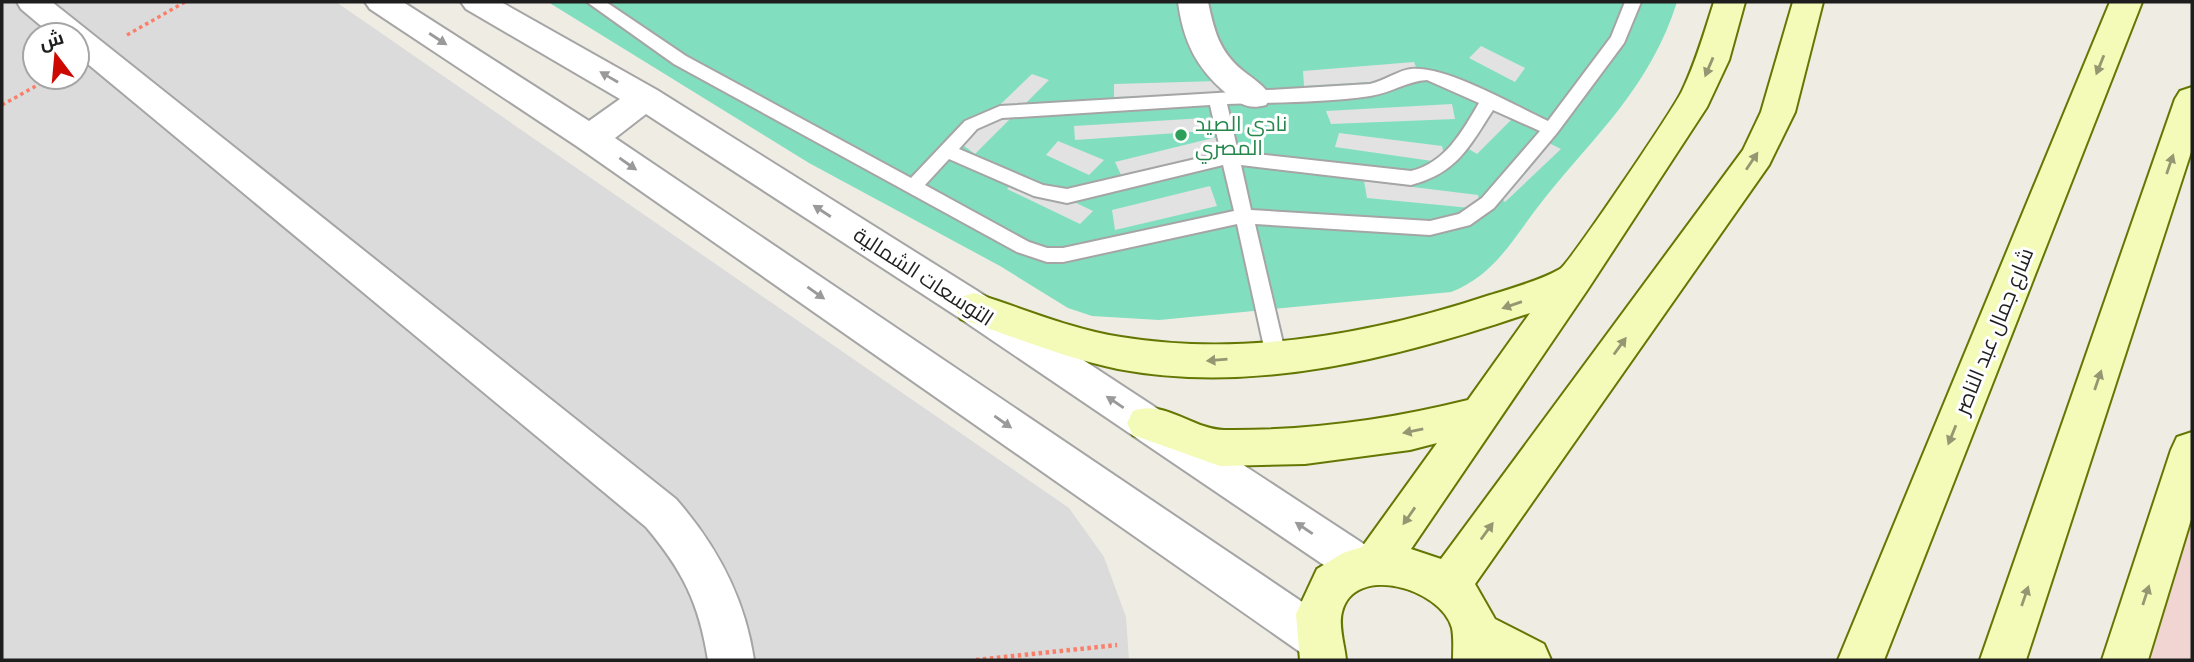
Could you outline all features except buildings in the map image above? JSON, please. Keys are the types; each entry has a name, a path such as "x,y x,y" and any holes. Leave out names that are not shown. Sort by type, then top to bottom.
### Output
{"street":[{"path":"32,2 56,21"},
{"path":"381,2 590,138 1320,649"},
{"name":"التوسعات الشمالية","path":"477,2 645,97 1369,564"},
{"path":"1193,2 1200,44 1219,68 1254,97"},
{"path":"1320,649 1319,606 1335,581 1369,564 1575,279 1695,99 1713,60 1729,2"},
{"path":"1447,587 1757,156 1778,112 1808,2"},
{"name":"شارع جمال عبد الناصر","path":"1861,660 2126,2"},
{"path":"91,49 661,513 691,546 714,587 728,634 731,660"},
{"path":"590,138 645,97"},
{"path":"2003,660 2192,99"},
{"path":"974,308 1120,353 1203,361 1327,351 1463,321 1518,304 1575,279"},
{"path":"1147,423 1220,448 1305,446 1410,432 1480,414"},
{"path":"2125,660 2192,450"},
{"path":"1369,564 1414,566 1447,587 1465,608 1475,646 1528,660"}],"lane":[{"path":"595,2 680,60 1023,247 1046,254 1078,254 1243,216 1430,228 1455,223 1478,213 1488,204 1551,129 1618,39 1633,2"},
{"path":"914,186 971,125 1000,111 1370,90 1416,74 1442,78 1551,129"},
{"path":"1217,99 1276,356"},
{"path":"947,151 1040,191 1067,196 1230,157 1399,178 1423,176 1445,166 1490,100"}],"path":[{"path":"91,39 185,2"},
{"path":"2,105 27,91"},
{"path":"976,660 1117,645"}],"shaded area":[{"path":"2,2 336,2 1069,508 1104,557 1126,617 1129,660 2,660"},
{"path":"1481,46 1525,68 1515,82 1469,58"},
{"path":"1414,62 1421,79 1304,86 1303,71"},
{"path":"1032,74 1049,80 975,154 960,143"},
{"path":"1218,81 1220,94 1114,97 1114,84"},
{"path":"1452,104 1455,119 1331,124 1326,111"},
{"path":"1492,110 1511,120 1477,154 1461,144"},
{"path":"1204,118 1206,131 1075,140 1074,126"},
{"path":"1339,133 1442,146 1446,163 1335,147"},
{"path":"1217,137 1225,151 1122,177 1115,162"},
{"path":"1543,140 1561,149 1505,202 1492,189"},
{"path":"1058,141 1104,160 1089,175 1046,155"},
{"path":"1020,176 1093,211 1080,224 1007,189"},
{"path":"1364,181 1478,195 1481,209 1367,198"},
{"path":"1210,186 1217,206 1115,230 1112,210"},
{"path":"2192,461 2192,660 2138,660"}],"green space":[{"name":"نادى الصيد المصري","path":"548,2 1677,2 1652,59 1620,108 1544,199 1504,253 1467,285 1451,292 1159,320 1092,316 1068,308 1000,266 809,163"}],"place":[{"name":"نادى الصيد المصري","path":"1181,135"}]}
